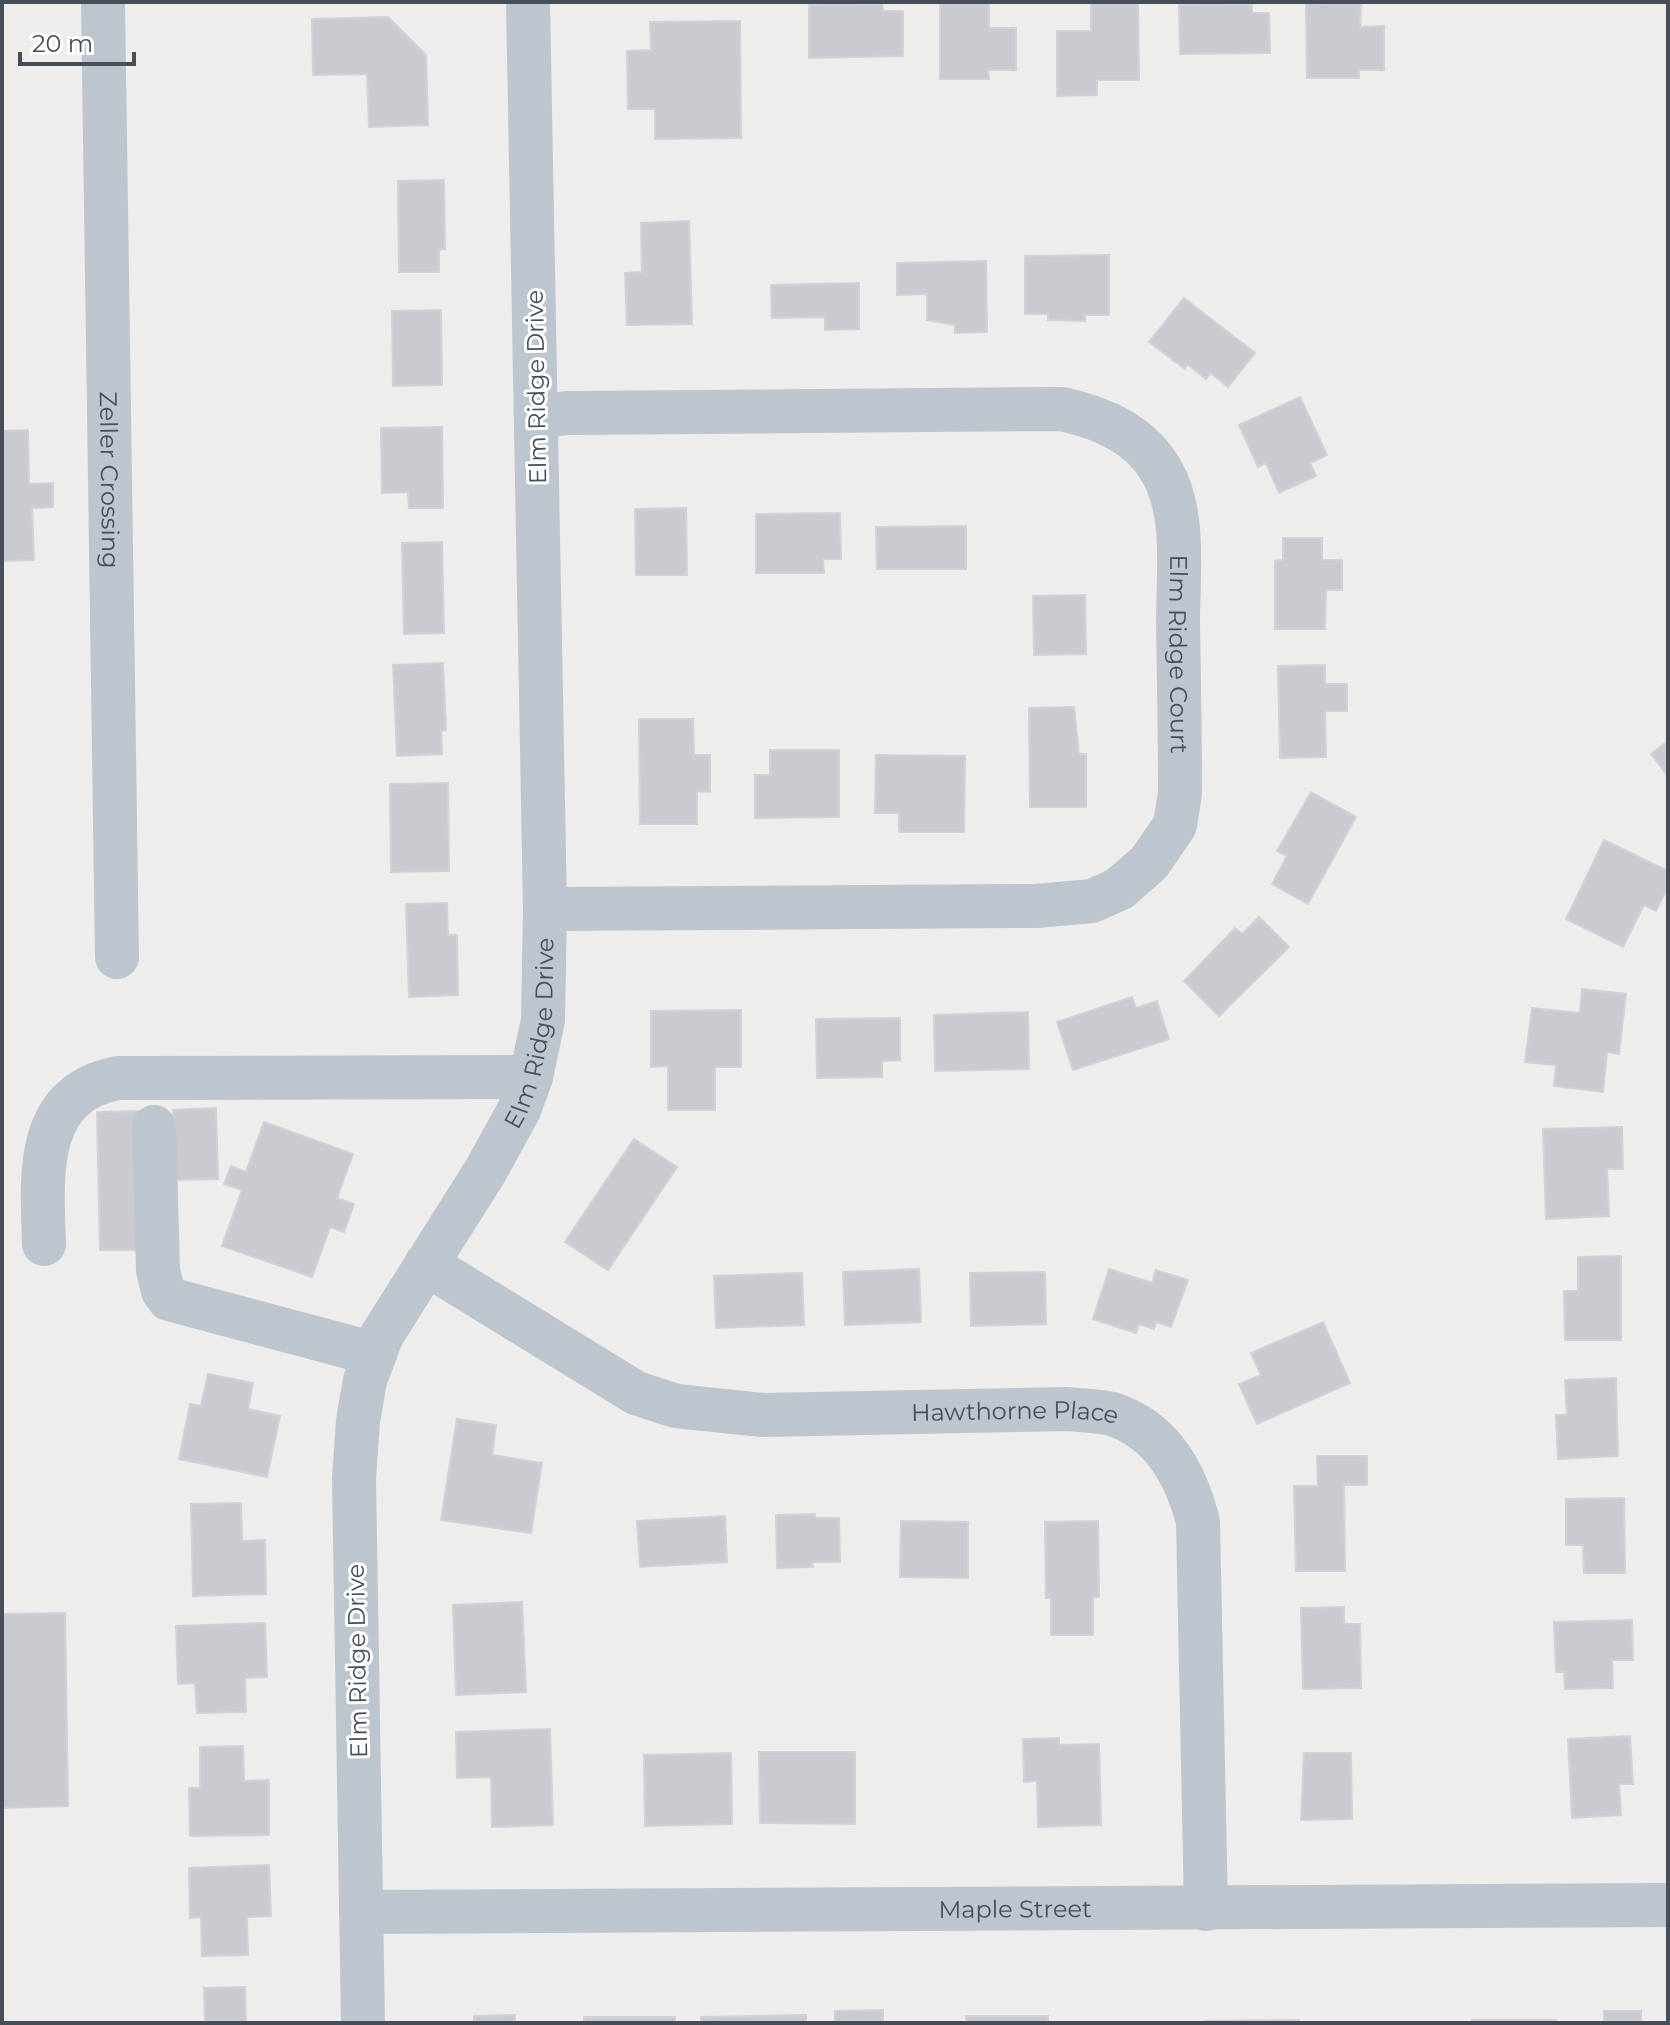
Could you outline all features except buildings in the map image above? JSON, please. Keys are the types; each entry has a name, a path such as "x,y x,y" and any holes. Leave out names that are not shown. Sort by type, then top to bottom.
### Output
{"street":[{"name":"Zeller Crossing","path":"103,2 117,957"},
{"name":"Elm Ridge Drive","path":"363,2023 354,1478 365,1380 382,1335 486,1170 519,1110 531,1077 543,1020 545,909 528,2"},
{"name":"Elm Ridge Court","path":"537,417 567,413 1062,409 1100,417 1135,440 1160,468 1170,488 1177,535 1180,793 1175,825 1149,863 1119,889 1092,901 1036,906 545,909"},
{"path":"44,1244 41,1166 55,1122 75,1096 95,1083 118,1078 531,1077"},
{"path":"154,1127 158,1270 163,1291 169,1299 375,1354"},
{"name":"Hawthorne Place","path":"426,1264 636,1393 676,1406 763,1415 1068,1409 1112,1414 1168,1452 1189,1485 1198,1522 1206,1909"},
{"name":"Maple Street","path":"361,1912 1668,1905"}]}
